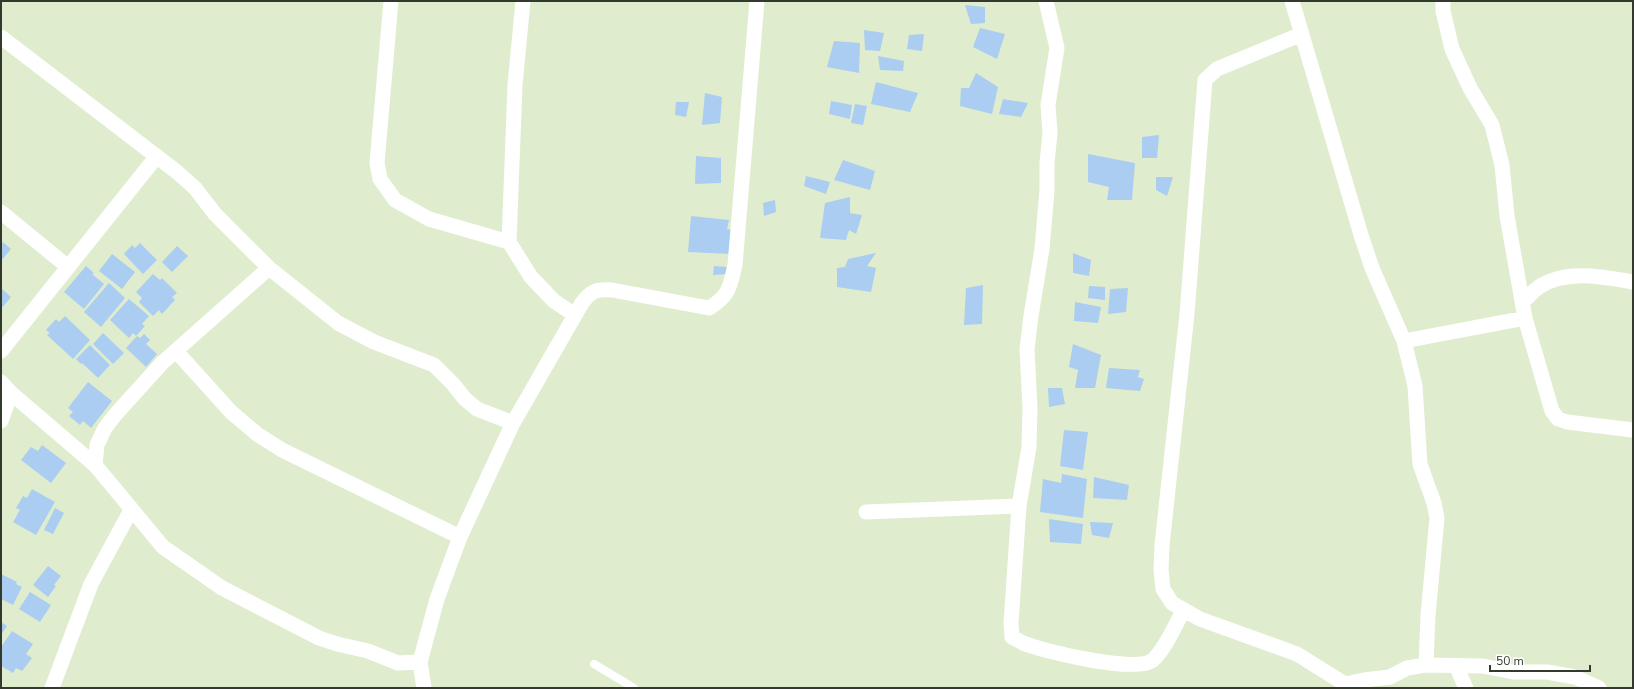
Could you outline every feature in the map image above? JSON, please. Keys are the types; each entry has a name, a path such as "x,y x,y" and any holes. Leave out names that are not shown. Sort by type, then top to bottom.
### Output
{"street":[{"path":"390,1 377,163 380,179 395,200 429,219 509,242"},
{"path":"523,1 515,85 509,242 531,277 554,301 575,316"},
{"path":"424,688 420,662 437,599 460,537 513,423 589,294 599,290 612,290 709,308 721,301 730,287 735,265 757,1"},
{"path":"1046,1 1056,48 1048,105 1050,133 1042,249 1031,316 1028,349 1030,409 1029,447 1019,506 1011,624 1012,637 1024,643 1088,660 1137,665 1152,661 1165,644 1183,611"},
{"path":"1292,1 1361,235 1372,268 1404,341 1415,386 1420,464 1434,503 1437,518 1428,615 1426,665"},
{"path":"1443,1 1443,12 1452,48 1470,88 1492,125 1502,165 1507,216 1525,318 1552,411 1558,419 1567,422 1633,430"},
{"path":"1302,34 1217,69 1204,80 1187,314 1161,570 1163,589 1172,603 1183,611 1200,619 1296,654 1345,686 1364,680 1390,677 1407,668 1426,665 1484,666 1513,672 1547,672 1575,676 1599,688"},
{"path":"1,36 177,172 195,188 215,214 269,268 338,323 374,342 434,365 449,379 465,399 477,409 513,423"},
{"path":"1,351 157,156"},
{"path":"1,212 68,267"},
{"path":"95,465 97,445 105,428 138,390 162,363 269,268"},
{"path":"1523,302 1538,288 1554,279 1569,276 1633,282"},
{"path":"1404,341 1525,318"},
{"path":"176,351 231,412 257,434 282,450 460,537"},
{"path":"1,382 11,394 95,465 163,547 222,588 320,638 337,644 368,651 398,663 420,662"},
{"path":"1,422 11,394"},
{"path":"866,512 1019,506"},
{"path":"52,688 91,584 131,510"},
{"path":"1456,666 1466,688"}],"lane":[{"path":"594,664 634,688"}],"building":[{"path":"965,5 985,7 985,23 971,24"},
{"path":"980,28 1005,34 997,59 973,47"},
{"path":"864,30 884,33 880,51 865,50"},
{"path":"924,34 922,51 907,49 909,35"},
{"path":"834,41 860,43 859,73 827,67"},
{"path":"878,56 904,61 903,71 880,70"},
{"path":"976,73 998,87 992,114 960,106 961,88 969,88"},
{"path":"876,82 918,93 910,112 871,104"},
{"path":"705,93 722,97 720,123 702,125"},
{"path":"1003,99 1028,103 1021,117 999,114"},
{"path":"831,101 852,105 850,119 829,114"},
{"path":"676,102 689,102 686,117 675,115"},
{"path":"855,104 867,106 863,125 851,123"},
{"path":"1159,135 1157,158 1142,158 1142,137"},
{"path":"1088,154 1135,163 1132,200 1107,200 1109,187 1088,182"},
{"path":"696,156 721,158 721,183 695,184"},
{"path":"843,160 875,171 870,190 834,180"},
{"path":"806,176 830,182 826,194 804,186"},
{"path":"1156,177 1173,177 1167,196 1156,190"},
{"path":"850,197 850,213 862,215 856,234 849,230 846,240 820,238 825,203"},
{"path":"775,200 776,212 764,216 763,203"},
{"path":"691,216 729,220 727,229 732,230 730,254 688,252"},
{"path":"3,242 11,249 1,261 1,244"},
{"path":"140,243 157,260 143,274 124,254 132,245 135,248"},
{"path":"177,246 188,256 172,272 162,262"},
{"path":"876,253 867,266 876,268 871,292 837,287 837,268 845,267 848,259"},
{"path":"1073,253 1091,260 1089,276 1073,273"},
{"path":"112,254 135,272 122,289 99,271"},
{"path":"86,266 94,273 92,274 104,284 84,309 64,292"},
{"path":"714,266 727,267 727,274 713,275"},
{"path":"153,274 160,280 162,278 177,293 172,297 175,300 162,314 159,310 153,316 139,302 142,298 136,292"},
{"path":"109,283 125,298 101,327 84,312"},
{"path":"983,285 982,324 964,325 966,288"},
{"path":"1089,286 1105,287 1105,300 1088,298"},
{"path":"1,288 11,297 1,309"},
{"path":"1128,288 1126,312 1108,314 1110,289"},
{"path":"129,299 149,316 142,324 145,326 136,336 133,333 129,338 110,320"},
{"path":"1075,302 1101,307 1098,323 1074,321"},
{"path":"65,316 90,340 73,359 47,335 50,333 46,330 56,319 59,322"},
{"path":"103,333 124,353 113,364 93,344"},
{"path":"144,334 150,340 146,344 157,354 146,367 126,348 137,336 140,338"},
{"path":"1073,344 1101,355 1095,388 1075,388 1078,370 1069,367"},
{"path":"90,345 110,365 98,378 76,359"},
{"path":"1109,368 1140,370 1138,377 1144,379 1140,391 1106,388"},
{"path":"88,382 112,401 91,428 83,421 80,425 69,416 73,412 68,408"},
{"path":"1048,388 1062,388 1065,404 1049,407"},
{"path":"1064,430 1088,432 1083,470 1060,466"},
{"path":"42,445 66,463 51,483 21,460 31,447 38,451"},
{"path":"1062,474 1087,479 1083,518 1040,512 1043,479 1061,483"},
{"path":"1094,477 1129,485 1127,500 1093,498"},
{"path":"32,489 55,502 36,535 13,522 20,510 16,508 23,496 27,498"},
{"path":"55,508 64,513 53,534 44,530"},
{"path":"1049,519 1083,524 1081,544 1050,542"},
{"path":"1090,522 1113,523 1109,538 1092,535"},
{"path":"48,566 61,576 54,585 56,586 48,597 33,585"},
{"path":"1,574 17,582 16,584 22,587 13,605 1,599"},
{"path":"30,592 51,605 40,622 19,609"},
{"path":"1,622 7,626 1,635"},
{"path":"12,631 33,644 26,654 32,658 22,671 16,668 13,673 1,666 1,647"}]}
